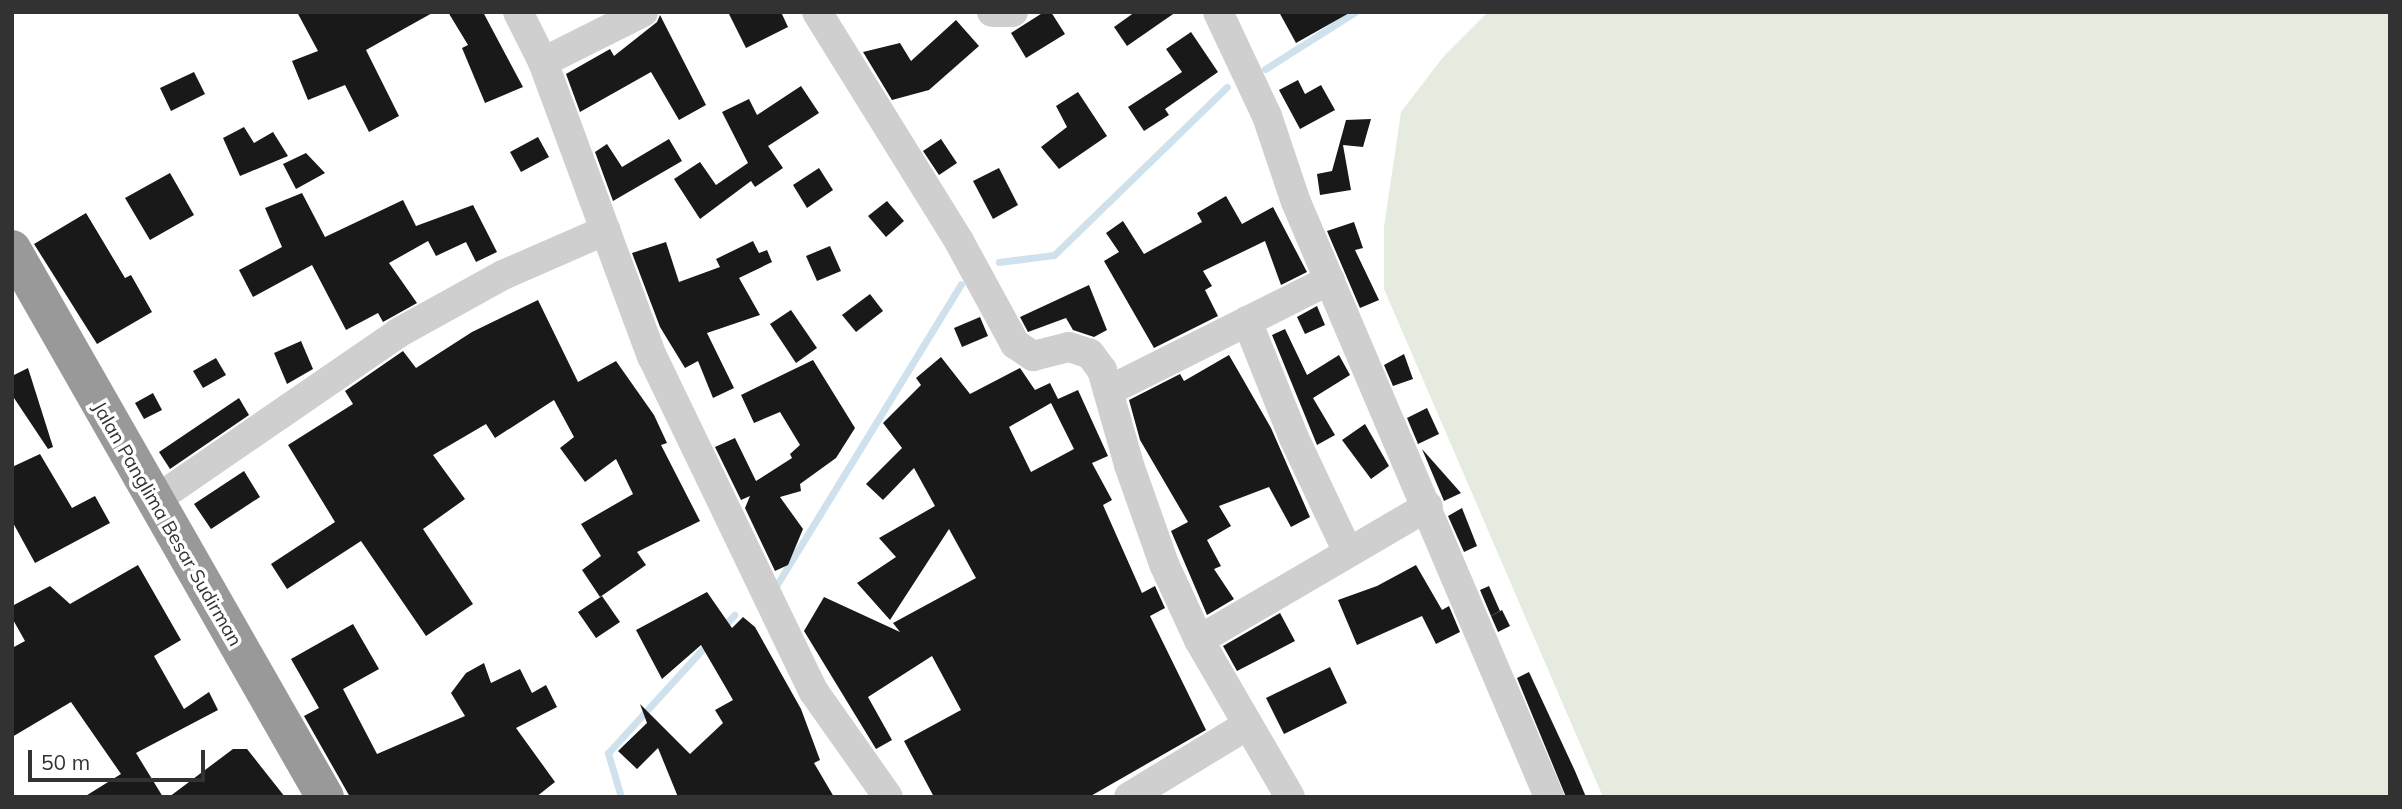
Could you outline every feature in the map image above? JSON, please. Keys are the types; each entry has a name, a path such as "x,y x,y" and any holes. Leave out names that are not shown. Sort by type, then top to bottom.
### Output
{"highway":[{"name":"Jalan Panglima Besar Sudirman","path":"12,249 325,797"}],"street":[{"path":"518,12 543,62 636,318 777,621 814,692 888,797"},
{"path":"543,62 643,12"},
{"path":"817,12 960,243 1015,344 1033,356 1069,347 1090,354 1102,370 1164,564 1199,640 1246,726 1290,797"},
{"path":"992,12 1013,12"},
{"path":"1218,12 1267,116 1296,202 1428,506 1549,797"},
{"path":"154,501 398,333 503,275 606,230"},
{"path":"1108,391 1330,280"},
{"path":"1247,321 1294,438 1348,552"},
{"path":"1199,640 1428,506"},
{"path":"1129,797 1246,726"}],"shaded area":[{"path":"1488,12 2390,12 2390,797 1603,797 1384,289 1384,227 1401,112 1444,56"}],"building":[{"path":"297,12 434,12 366,50 399,116 369,132 345,85 308,100 292,61 318,51"},
{"path":"448,12 483,12 523,87 485,103 462,48 468,45"},
{"path":"728,12 781,12 788,27 746,48"},
{"path":"1044,12 1051,12 1065,34 1026,58 1011,33"},
{"path":"1135,12 1176,12 1127,46 1114,27"},
{"path":"1279,12 1351,12 1296,43"},
{"path":"660,15 706,105 679,120 651,72 580,112 566,74 610,49 614,56 657,22"},
{"path":"956,20 979,46 929,90 892,100 863,52 900,43 911,61"},
{"path":"1191,32 1218,72 1165,109 1169,115 1144,131 1128,107 1182,72 1166,49"},
{"path":"194,72 205,94 171,111 160,88"},
{"path":"1298,80 1305,94 1321,85 1335,110 1300,129 1279,90"},
{"path":"801,86 819,113 768,146 783,168 755,187 751,181 700,219 674,179 700,162 716,185 748,163 722,112 749,99 757,115"},
{"path":"1078,92 1107,136 1059,169 1041,147 1067,127 1056,106"},
{"path":"1371,119 1363,147 1343,145 1351,190 1320,195 1317,174 1332,171 1346,120"},
{"path":"244,127 254,143 273,132 288,156 240,176 223,138"},
{"path":"538,137 549,157 521,172 510,152"},
{"path":"669,139 682,161 613,201 595,152 607,144 622,167"},
{"path":"941,139 957,163 939,175 923,151"},
{"path":"306,153 325,173 296,189 283,164"},
{"path":"819,168 833,190 807,208 793,185"},
{"path":"999,168 1018,205 993,219 973,181"},
{"path":"170,173 194,215 150,240 125,198"},
{"path":"302,193 325,237 403,200 416,226 473,205 497,252 476,262 466,242 436,256 428,241 389,263 417,303 383,322 378,313 346,330 312,265 253,297 239,270 282,247 265,208"},
{"path":"1226,196 1242,224 1273,207 1307,272 1281,285 1265,241 1203,271 1212,286 1205,290 1218,316 1154,348 1104,261 1119,252 1106,233 1123,221 1144,254 1202,222 1197,213"},
{"path":"887,201 904,221 886,237 868,216"},
{"path":"86,213 125,278 131,275 152,312 97,344 34,244"},
{"path":"1354,222 1363,248 1355,250 1379,300 1360,308 1327,231"},
{"path":"753,241 759,253 767,250 772,262 739,278 760,315 707,333 734,388 713,398 698,361 685,368 660,327 632,253 666,242 679,282 720,267 716,259"},
{"path":"830,246 841,271 817,281 806,256"},
{"path":"1089,285 1107,330 1094,337 1073,330 1066,318 1028,332 1020,317"},
{"path":"870,294 883,311 856,332 842,315"},
{"path":"538,300 578,382 616,361 654,415 667,443 661,445 700,521 637,552 646,565 600,597 582,570 601,556 581,524 633,494 616,459 585,482 560,448 574,437 554,400 495,438 486,424 433,455 465,499 423,529 473,604 426,636 361,541 287,589 271,564 335,522 288,445 353,404 345,391 403,351 416,368 472,332"},
{"path":"1317,306 1325,325 1305,334 1297,317"},
{"path":"791,310 817,348 796,363 770,324"},
{"path":"980,317 988,336 962,347 954,328"},
{"path":"1285,329 1307,375 1339,355 1350,375 1313,398 1335,435 1317,445 1272,335"},
{"path":"301,341 313,369 287,384 274,353"},
{"path":"1404,354 1413,379 1393,386 1384,365"},
{"path":"1229,355 1271,428 1310,517 1291,527 1269,487 1219,506 1231,526 1207,540 1221,566 1214,569 1234,599 1207,615 1171,531 1188,522 1140,440 1129,400 1180,374 1184,381"},
{"path":"941,357 970,394 1020,368 1035,390 1050,383 1058,399 1078,390 1108,456 1092,463 1112,500 1103,505 1142,593 1155,586 1165,608 1150,616 1206,730 1089,797 934,797 904,741 961,710 932,656 868,697 892,740 876,749 804,631 824,597 900,632 893,623 976,578 949,529 890,620 857,583 896,557 879,538 935,506 914,468 883,500 866,484 902,448 883,423 921,385 916,378","holes":["1051,403 1074,449 1031,472 1009,427"]},
{"path":"216,358 226,375 203,388 193,371"},
{"path":"813,360 855,428 836,458 800,484 801,491 780,497 803,529 788,565 775,571 745,508 750,496 741,500 715,447 735,438 756,481 792,458 790,454 800,445 780,412 754,423 741,395"},
{"path":"28,368 53,447 48,449 12,395 12,376"},
{"path":"153,393 162,410 144,419 135,403"},
{"path":"239,398 249,415 170,469 159,452"},
{"path":"1427,408 1439,434 1418,444 1407,418"},
{"path":"1365,424 1389,466 1371,479 1342,440"},
{"path":"1422,449 1461,493 1444,501"},
{"path":"40,454 72,508 95,496 110,523 35,563 12,521 12,467"},
{"path":"244,471 260,497 211,529 194,504"},
{"path":"1462,508 1477,546 1464,552 1448,516"},
{"path":"138,565 181,640 154,656 184,709 209,692 218,710 136,753 163,797 84,797 121,774 71,702 12,737 12,648 25,641 12,618 12,606 50,586 70,604"},
{"path":"1416,565 1442,610 1449,606 1460,632 1436,644 1422,616 1357,645 1338,600 1377,586"},
{"path":"1489,586 1500,611 1491,616 1480,590"},
{"path":"707,592 732,628 743,617 755,627 801,709 820,760 814,763 834,797 678,797 658,748 637,769 618,751 647,723 640,704 690,754 723,723 715,710 733,700 701,645 662,679 636,630"},
{"path":"602,596 620,622 596,638 578,612"},
{"path":"1502,610 1510,626 1498,632 1491,616"},
{"path":"1280,613 1295,641 1237,671 1223,646"},
{"path":"353,624 379,669 343,689 377,754 465,716 451,693 466,673 484,663 491,683 520,669 532,693 546,685 557,707 516,728 555,782 536,797 350,797 304,716 319,708 291,659"},
{"path":"1330,667 1347,703 1284,734 1266,698"},
{"path":"1529,672 1586,797 1566,797 1517,678"},
{"path":"233,749 247,749 285,797 169,797"}],"waterway":[{"path":"1265,69 1355,12"},
{"path":"999,262 1054,255 1227,87"},
{"path":"776,586 961,284"},
{"path":"722,628 734,615"},
{"path":"621,797 608,753 709,642"}]}
